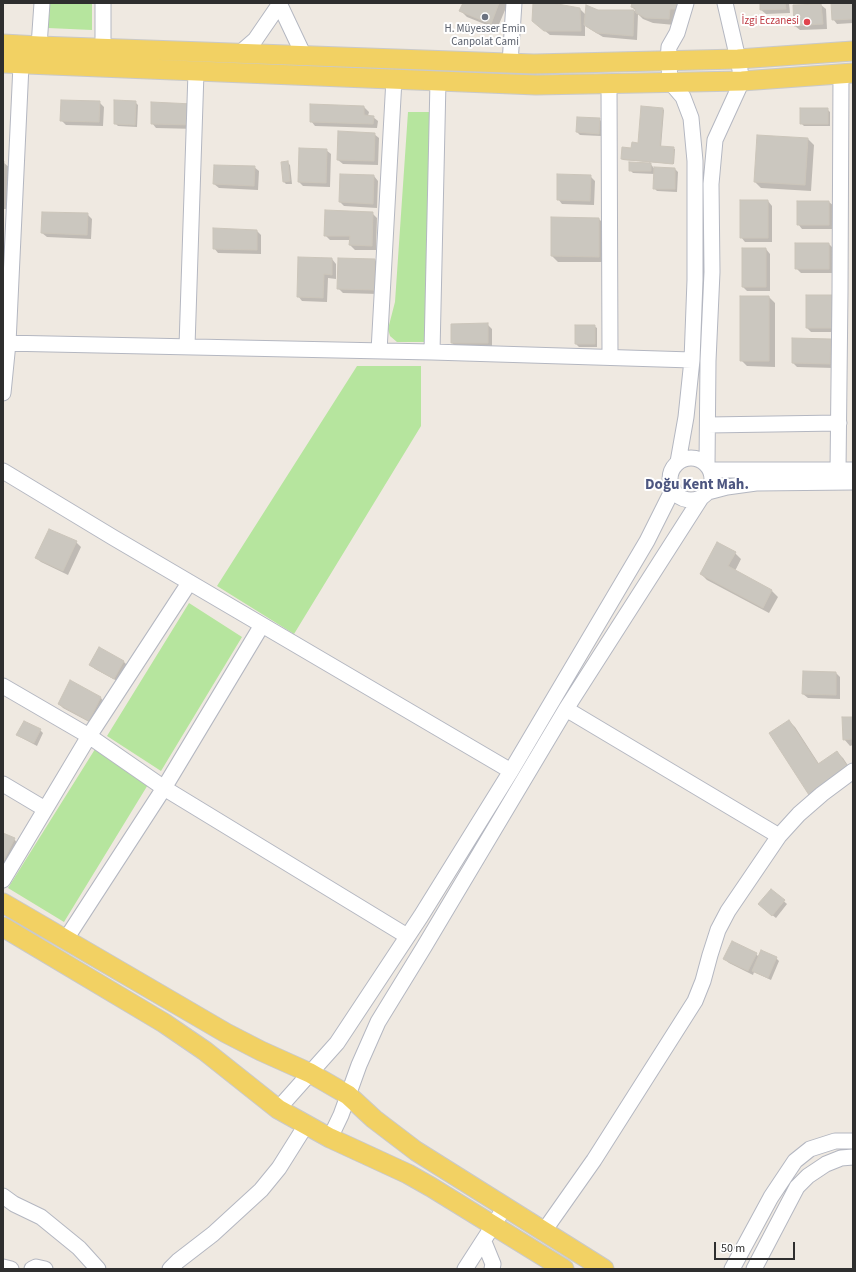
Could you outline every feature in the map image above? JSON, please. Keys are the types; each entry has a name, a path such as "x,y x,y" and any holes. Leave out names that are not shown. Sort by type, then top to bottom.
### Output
{"main road":[{"path":"3,44 103,49 534,64 668,61 853,51"},
{"path":"12,64 536,85 742,81 847,73"},
{"path":"3,903 240,1040 261,1051 310,1072 348,1095 374,1119 416,1151 604,1269"},
{"path":"3,927 164,1023 205,1051 278,1109 330,1138 408,1174 431,1187 488,1234 564,1269"}],"street":[{"path":"40,46 42,3"},
{"path":"103,3 103,49"},
{"path":"510,63 514,3"},
{"path":"686,3 676,33 669,47 668,61 671,82 683,97 691,118 695,161 695,280 692,360 686,417 678,462 671,473 670,479 673,489 677,494 688,500 728,487 756,483 853,482"},
{"path":"330,1138 341,1115 359,1065 378,1022 566,709 712,483 709,468 708,425 712,272 711,184 715,140 742,81 725,3"},
{"path":"240,54 255,40 279,4"},
{"path":"279,4 304,56"},
{"path":"3,393 12,64"},
{"path":"187,346 196,72"},
{"path":"678,462 690,457 702,460 709,468 846,470 839,423 847,292 847,73"},
{"path":"379,351 394,80"},
{"path":"432,352 438,81"},
{"path":"609,84 610,357"},
{"path":"5,343 432,352 692,360"},
{"path":"708,425 839,423"},
{"path":"3,471 189,583 511,771"},
{"path":"278,1109 337,1043 421,916 511,771 647,541 673,489"},
{"path":"3,880 89,736 189,583"},
{"path":"66,939 164,788 262,625"},
{"path":"3,686 89,736 164,788 407,936"},
{"path":"566,709 779,836"},
{"path":"544,1231 594,1160 695,1001 703,982 718,930 728,911 779,836 799,814 822,794 853,771"},
{"path":"3,784 45,809"},
{"path":"170,1269 213,1234 261,1190 279,1168 306,1125"},
{"path":"732,1269 771,1197 795,1161 810,1149 835,1141 853,1141"},
{"path":"754,1269 797,1187 808,1176 826,1164 841,1158 853,1157"},
{"path":"3,1196 14,1204 41,1217 79,1248 98,1269"},
{"path":"465,1269 505,1207"},
{"path":"488,1234 495,1267"},
{"path":"3,1267 11,1269"},
{"path":"32,1269 36,1267 45,1269"}],"green space":[{"path":"50,3 92,3 92,30 48,28"},
{"path":"408,112 435,112 425,342 397,342 390,336 388,329 395,302"},
{"path":"357,366 421,366 421,426 294,634 217,586"},
{"path":"189,603 242,637 161,771 107,736"},
{"path":"97,746 149,783 64,922 8,888"}],"building":[{"name":"H. Müyesser Emin Canpolat Cami","path":"463,3 499,3 491,24 459,11"},
{"path":"533,3 552,3 580,8 581,31 544,31 532,21"},
{"path":"632,3 679,3 679,9 670,9 669,19 646,18 636,13 635,8 631,7"},
{"path":"760,3 785,3 786,9 760,10"},
{"path":"831,3 853,3 853,19 832,20"},
{"path":"821,4 823,24 794,26 793,5"},
{"path":"586,5 598,10 634,10 633,36 597,33 584,25"},
{"path":"61,100 100,101 99,122 60,121"},
{"path":"114,100 136,101 135,125 114,124"},
{"path":"151,102 193,104 192,125 151,124"},
{"path":"310,104 364,106 364,115 374,116 373,124 310,122"},
{"path":"641,106 663,108 660,146 674,147 673,164 621,159 622,147 631,148 632,142 638,143"},
{"path":"800,108 828,108 828,124 800,124"},
{"path":"577,117 600,118 599,134 576,132"},
{"path":"338,131 375,133 374,161 337,160"},
{"path":"757,135 808,138 805,185 754,182"},
{"path":"299,148 327,149 326,183 298,182"},
{"path":"3,161 4,161 3,200"},
{"path":"288,161 290,181 283,182 281,162"},
{"path":"629,162 651,163 651,171 629,171"},
{"path":"214,165 255,166 254,186 213,184"},
{"path":"654,167 675,168 675,189 653,189"},
{"path":"340,174 374,175 373,204 339,202"},
{"path":"557,174 591,175 590,201 557,200"},
{"path":"740,200 768,200 768,238 740,238"},
{"path":"797,201 829,201 829,225 797,225"},
{"path":"325,210 373,212 372,246 349,245 350,236 324,236"},
{"path":"42,212 88,213 87,235 41,233"},
{"path":"551,217 599,218 599,257 551,256"},
{"path":"213,228 257,230 257,250 213,249"},
{"path":"795,243 829,243 829,269 795,269"},
{"path":"742,248 766,248 766,287 742,287"},
{"path":"298,257 332,258 332,275 324,274 323,298 297,297"},
{"path":"338,258 375,259 374,290 337,289"},
{"path":"806,295 832,295 832,328 806,328"},
{"path":"740,296 769,296 769,361 740,361"},
{"path":"488,323 488,343 451,343 451,324"},
{"path":"575,325 595,325 595,344 575,344"},
{"path":"792,338 831,339 830,364 792,363"},
{"path":"49,529 77,541 63,571 35,558"},
{"path":"717,542 736,552 728,566 772,590 763,608 700,574"},
{"path":"99,647 124,661 114,679 89,665"},
{"path":"803,671 836,672 836,695 802,694"},
{"path":"70,680 101,697 89,721 58,704"},
{"path":"842,717 853,717 853,739 843,740"},
{"path":"789,720 818,764 837,751 849,769 809,795 769,733"},
{"path":"24,721 41,729 34,743 16,735"},
{"path":"3,833 15,838 3,862"},
{"path":"771,889 785,900 772,916 758,904"},
{"path":"732,941 757,953 748,971 723,959"},
{"path":"761,950 777,957 768,978 752,971"}],"place":[{"name":"H. Müyesser Emin Canpolat Cami","path":"485,17"},
{"name":"İzgi Eczanesi","path":"807,22"}],"district":[{"name":"Doğu Kent Mah.","path":"697,486"}]}
